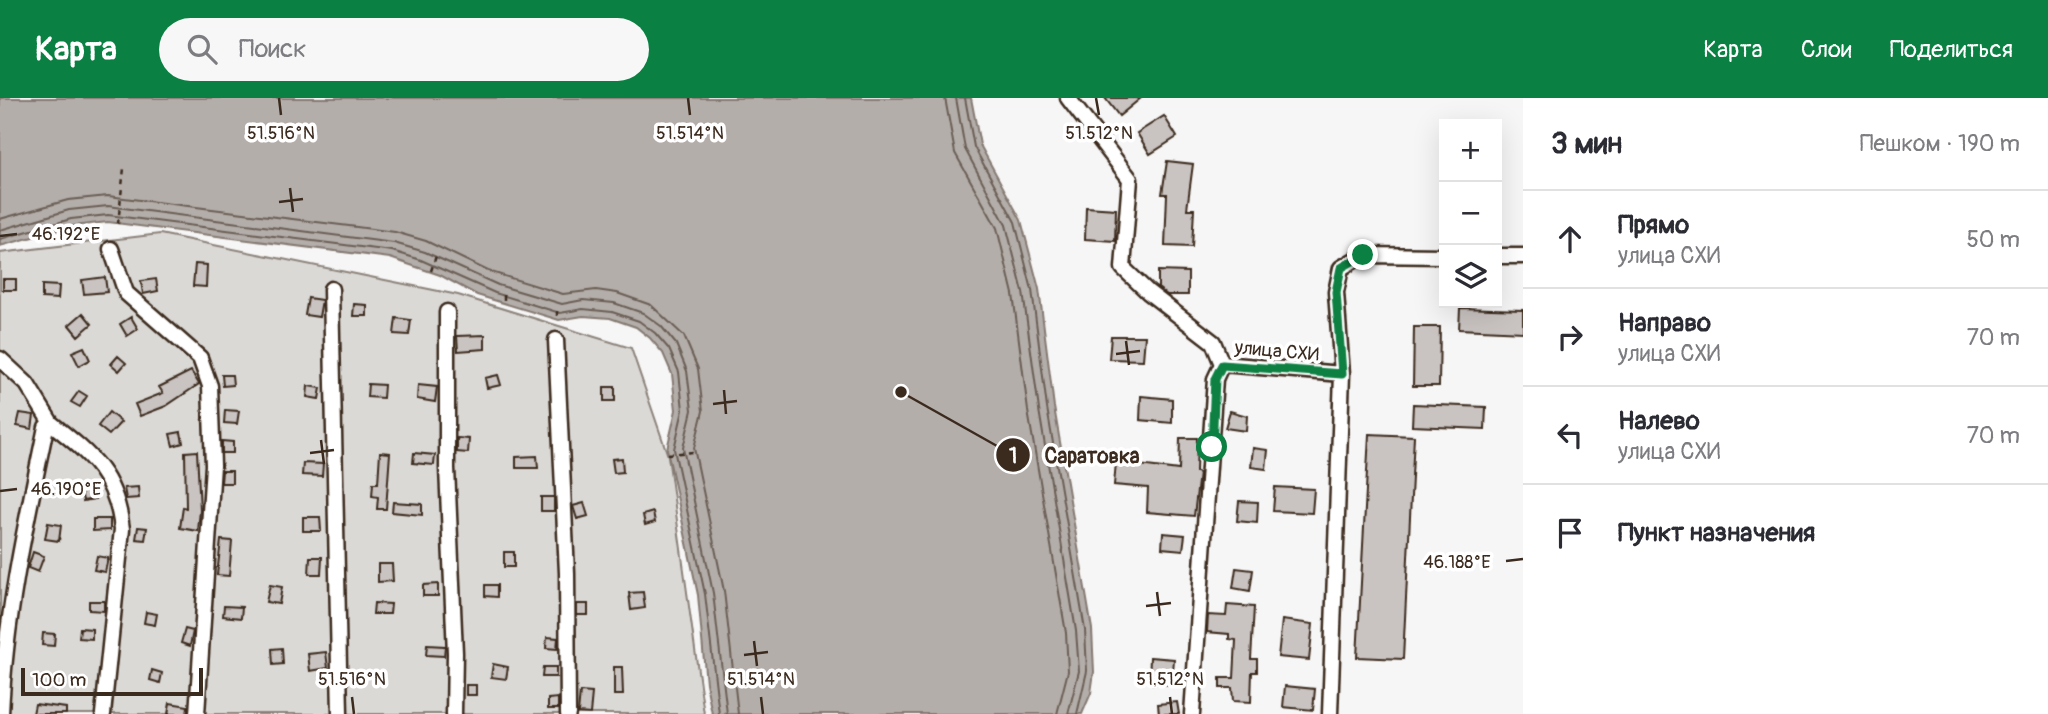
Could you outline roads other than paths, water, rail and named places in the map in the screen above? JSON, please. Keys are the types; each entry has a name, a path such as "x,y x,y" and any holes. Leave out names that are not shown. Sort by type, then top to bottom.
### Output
{"street":[{"path":"1068,98 1130,179 1123,268 1138,285 1213,342 1222,365"},
{"path":"111,249 126,293 200,358 210,386 213,465 197,714"},
{"name":"улица СХИ","path":"1192,714 1215,379 1222,365 1342,374 1336,292 1341,268 1363,255 1439,256"},
{"path":"1502,256 1523,256"},
{"path":"331,289 340,714"},
{"path":"447,312 447,468 455,653 454,714"},
{"path":"556,340 567,573 568,714"},
{"path":"0,359 27,384 51,423 105,471 120,508 122,529 103,714"},
{"path":"1330,714 1342,374"},
{"path":"1,714 3,669 19,552 46,427 51,423"}],"water":[{"path":"0,98 971,98 980,145 1021,220 1039,289 1054,407 1092,629 1094,672 1091,693 1082,714 712,714 706,683 698,595 667,449 676,410 672,374 663,353 650,338 636,327 610,318 583,316 559,320 477,295 440,275 390,258 108,222 73,226 0,246"}],"place":[{"name":"Саратовка","path":"901,392"}]}
